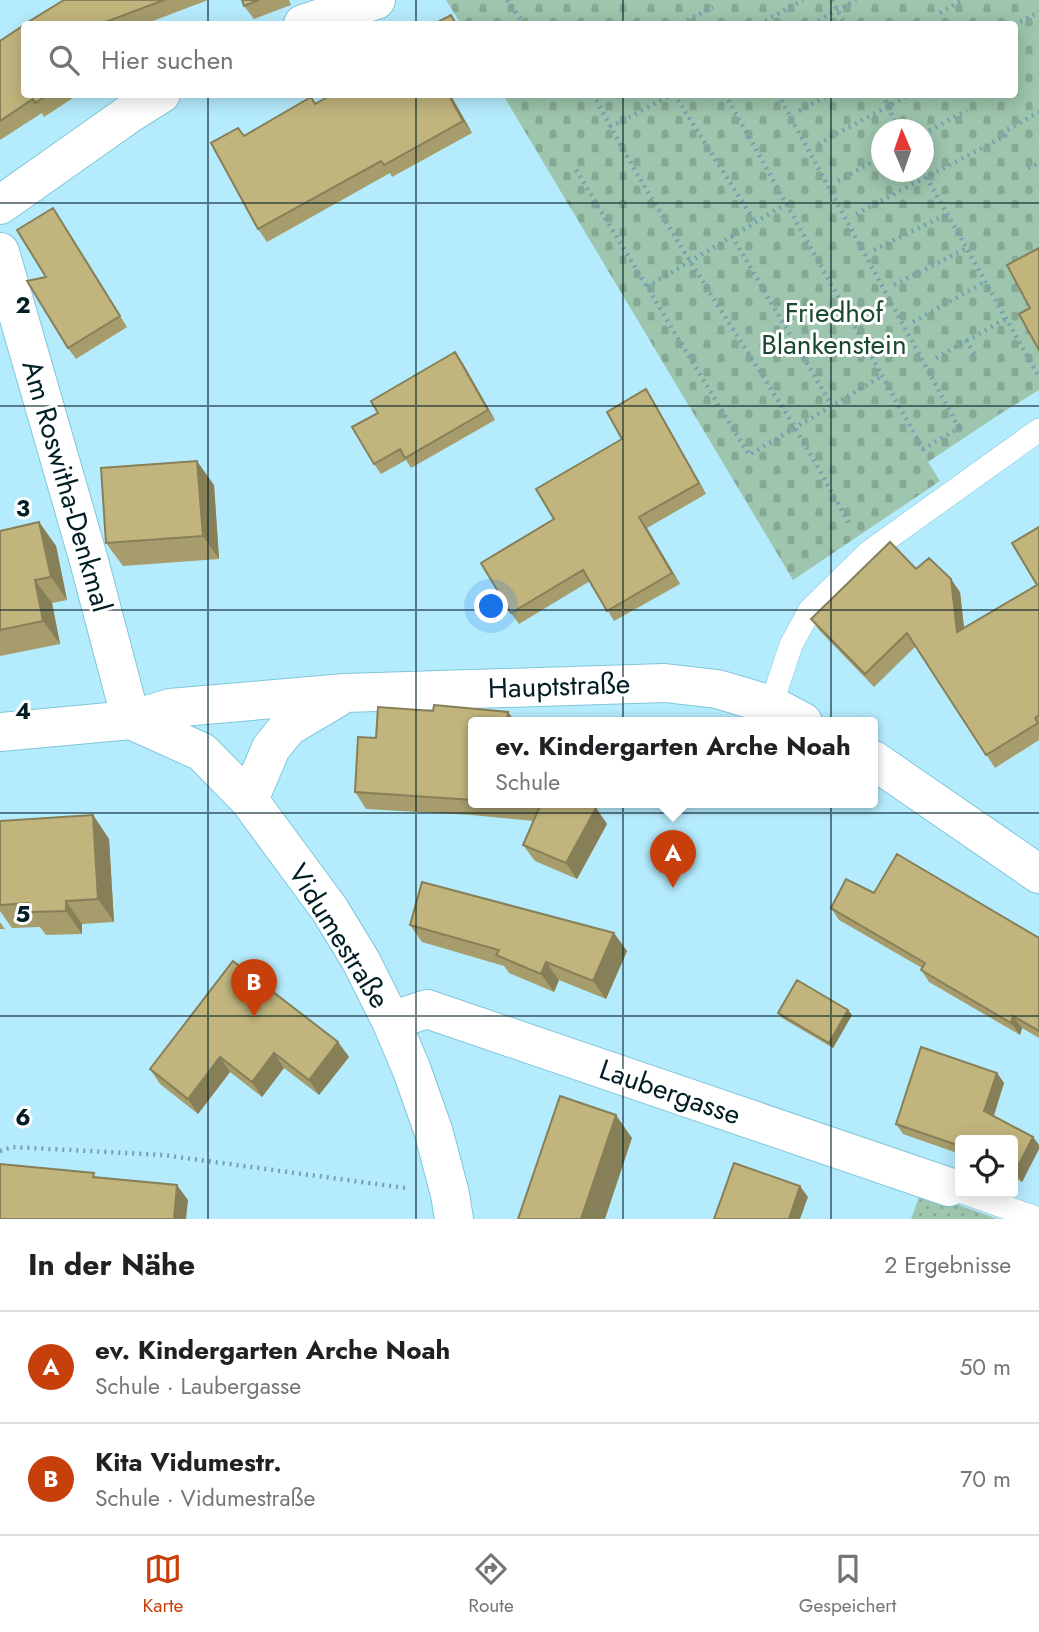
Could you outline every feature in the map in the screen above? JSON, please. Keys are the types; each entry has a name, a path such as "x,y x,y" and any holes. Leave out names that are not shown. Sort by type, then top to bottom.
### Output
{"street":[{"path":"312,21 376,0"},
{"path":"0,205 154,98"},
{"name":"Am Roswitha-Denkmal","path":"0,252 131,720"},
{"name":"Hauptstraße","path":"0,732 131,720 170,708 345,693 665,683 717,689 787,713"},
{"name":"Hauptstraße","path":"249,800 271,748 288,727 345,693"},
{"name":"Vidumestraße","path":"131,720 202,752 249,800 330,910 361,961 411,1068 433,1130 452,1207"},
{"path":"878,762 1039,874"},
{"name":"Laubergasse","path":"391,1021 427,1009 955,1190"}],"lane":[{"name":"Hauptstraße","path":"787,713 791,645 810,610 869,552 1039,430"},
{"path":"978,1198 1039,1219"}],"path":[{"path":"507,0 522,21"},
{"path":"764,21 803,0"},
{"path":"832,0 844,21"},
{"path":"818,21 856,0"},
{"path":"940,13 962,0"},
{"path":"687,21 713,7"},
{"path":"1018,23 1039,12"},
{"path":"595,98 689,261 794,428 852,529 869,552"},
{"path":"610,127 666,98"},
{"path":"677,98 755,222"},
{"path":"727,98 923,449 959,428 780,98"},
{"path":"799,111 823,98"},
{"path":"884,98 893,119"},
{"path":"818,144 904,98"},
{"path":"934,128 967,110"},
{"path":"934,174 1005,136 1007,130 1039,112"},
{"path":"838,181 871,163"},
{"path":"1028,168 1039,163"},
{"path":"576,170 749,455 882,376"},
{"path":"856,214 918,182"},
{"path":"931,182 1039,377"},
{"path":"647,287 786,204"},
{"path":"874,250 947,214"},
{"path":"732,236 832,406"},
{"path":"894,285 967,248"},
{"path":"913,322 986,281"},
{"path":"936,358 1007,318"},
{"path":"967,340 976,356"},
{"path":"0,1151 13,1147 163,1155 452,1207"}],"green space":[{"name":"Friedhof Blankenstein","path":"446,0 1039,0 1039,390 928,462 940,481 793,580 505,98 1018,98 1018,21 459,21"},
{"path":"921,1192 998,1219 911,1219"}],"building":[{"path":"64,0 164,0 108,21 30,21"},
{"path":"242,0 259,0 244,6"},
{"path":"451,15 454,21 440,21"},
{"path":"21,27 21,98 43,98 35,103 33,99 0,121 0,41"},
{"path":"309,98 315,104 326,98 450,98 463,121 384,165 381,161 258,229 211,143 238,128 244,136"},
{"path":"53,208 120,316 68,348 27,281 46,277 17,230"},
{"path":"1039,248 1039,350 1019,314 1030,308 1007,265"},
{"path":"455,352 488,410 405,458 400,449 374,464 352,427 378,413 371,401"},
{"path":"646,389 699,483 639,517 672,573 607,611 583,570 511,613 481,563 554,519 536,489 622,439 607,412"},
{"path":"197,461 203,536 106,543 101,468"},
{"path":"39,522 51,577 35,580 43,621 0,630 0,531"},
{"path":"1039,527 1039,715 1035,718 1038,723 986,755 907,633 865,674 811,619 890,542 916,569 929,558 951,579 957,632 1037,585 1012,543"},
{"path":"434,705 508,712 508,717 468,717 468,800 355,792 358,737 376,738 378,707 433,711"},
{"path":"539,808 596,808 566,863 523,845"},
{"path":"93,815 98,899 66,901 66,911 30,912 29,903 0,905 0,821"},
{"path":"897,854 1039,938 1039,1031 1013,1016 1011,1023 921,970 925,963 831,908 846,879 874,893"},
{"path":"422,882 614,933 593,981 546,962 541,974 496,955 499,950 410,925"},
{"path":"233,961 338,1042 309,1080 274,1053 252,1082 220,1057 188,1099 150,1069"},
{"path":"797,980 848,1010 829,1043 778,1013"},
{"path":"921,1047 997,1073 984,1111 1033,1137 1018,1166 1018,1135 955,1135 955,1144 896,1124"},
{"path":"560,1096 616,1115 581,1219 518,1219"},
{"path":"734,1163 800,1186 789,1219 714,1219"},
{"path":"0,1164 94,1173 93,1177 177,1185 174,1219 0,1219"}],"place":[{"name":"ev. Kindergarten Arche Noah","path":"673,888"},
{"name":"Kita Vidumestr.","path":"254,1017"}]}
